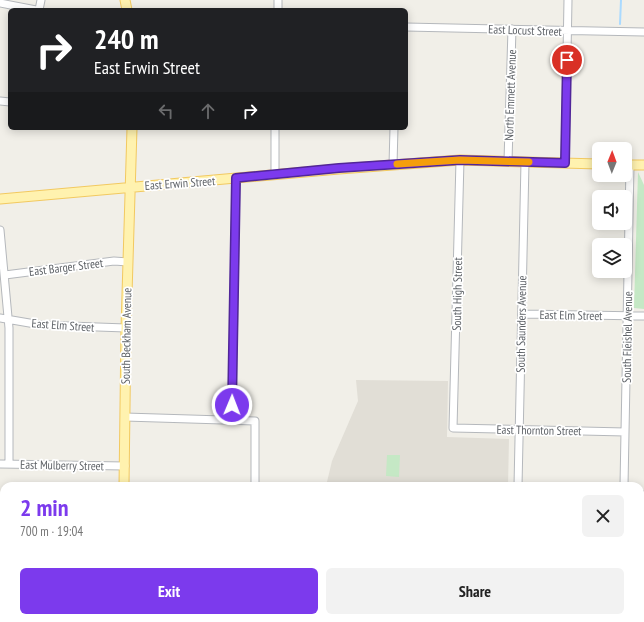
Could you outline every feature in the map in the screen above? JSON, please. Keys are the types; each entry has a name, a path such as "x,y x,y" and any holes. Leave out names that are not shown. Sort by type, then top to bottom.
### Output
{"main road":[{"name":"South Beckham Avenue","path":"124,482 126,328 132,130"},
{"name":"East Erwin Street","path":"0,199 130,186 460,160 592,164"},
{"path":"632,165 644,165"}],"street":[{"path":"565,163 568,0"},
{"path":"1,2 27,8"},
{"name":"East Locust Street","path":"408,27 644,32"},
{"name":"North Emmett Avenue","path":"508,161 512,29"},
{"path":"275,175 276,130"},
{"path":"393,165 394,130"},
{"name":"South High Street","path":"453,428 460,160"},
{"name":"South Saunders Avenue","path":"518,482 525,162"},
{"path":"232,420 236,178"},
{"name":"South Fleishel Avenue","path":"624,482 627,316 627,182"},
{"path":"0,230 9,319 9,464"},
{"name":"East Barger Street","path":"5,275 114,261 128,262"},
{"name":"East Elm Street","path":"522,314 644,316"},
{"name":"East Elm Street","path":"0,318 41,325 126,328"},
{"path":"125,417 255,421 255,482"},
{"name":"East Thornton Street","path":"453,428 625,432"},
{"name":"East Mulberry Street","path":"0,464 125,466"}],"shaded area":[{"path":"356,380 448,381 447,437 509,439 508,482 327,482 332,461 358,401"}],"green space":[{"path":"638,172 644,185 644,309 634,308"},
{"path":"387,455 400,455 399,477 386,476"}],"waterway":[{"path":"620,24 621,0"}],"slow traffic":[{"path":"397,164 460,160 529,162"}],"route":[{"path":"232,405 236,178 339,168 460,160 565,163 567,60"}]}
